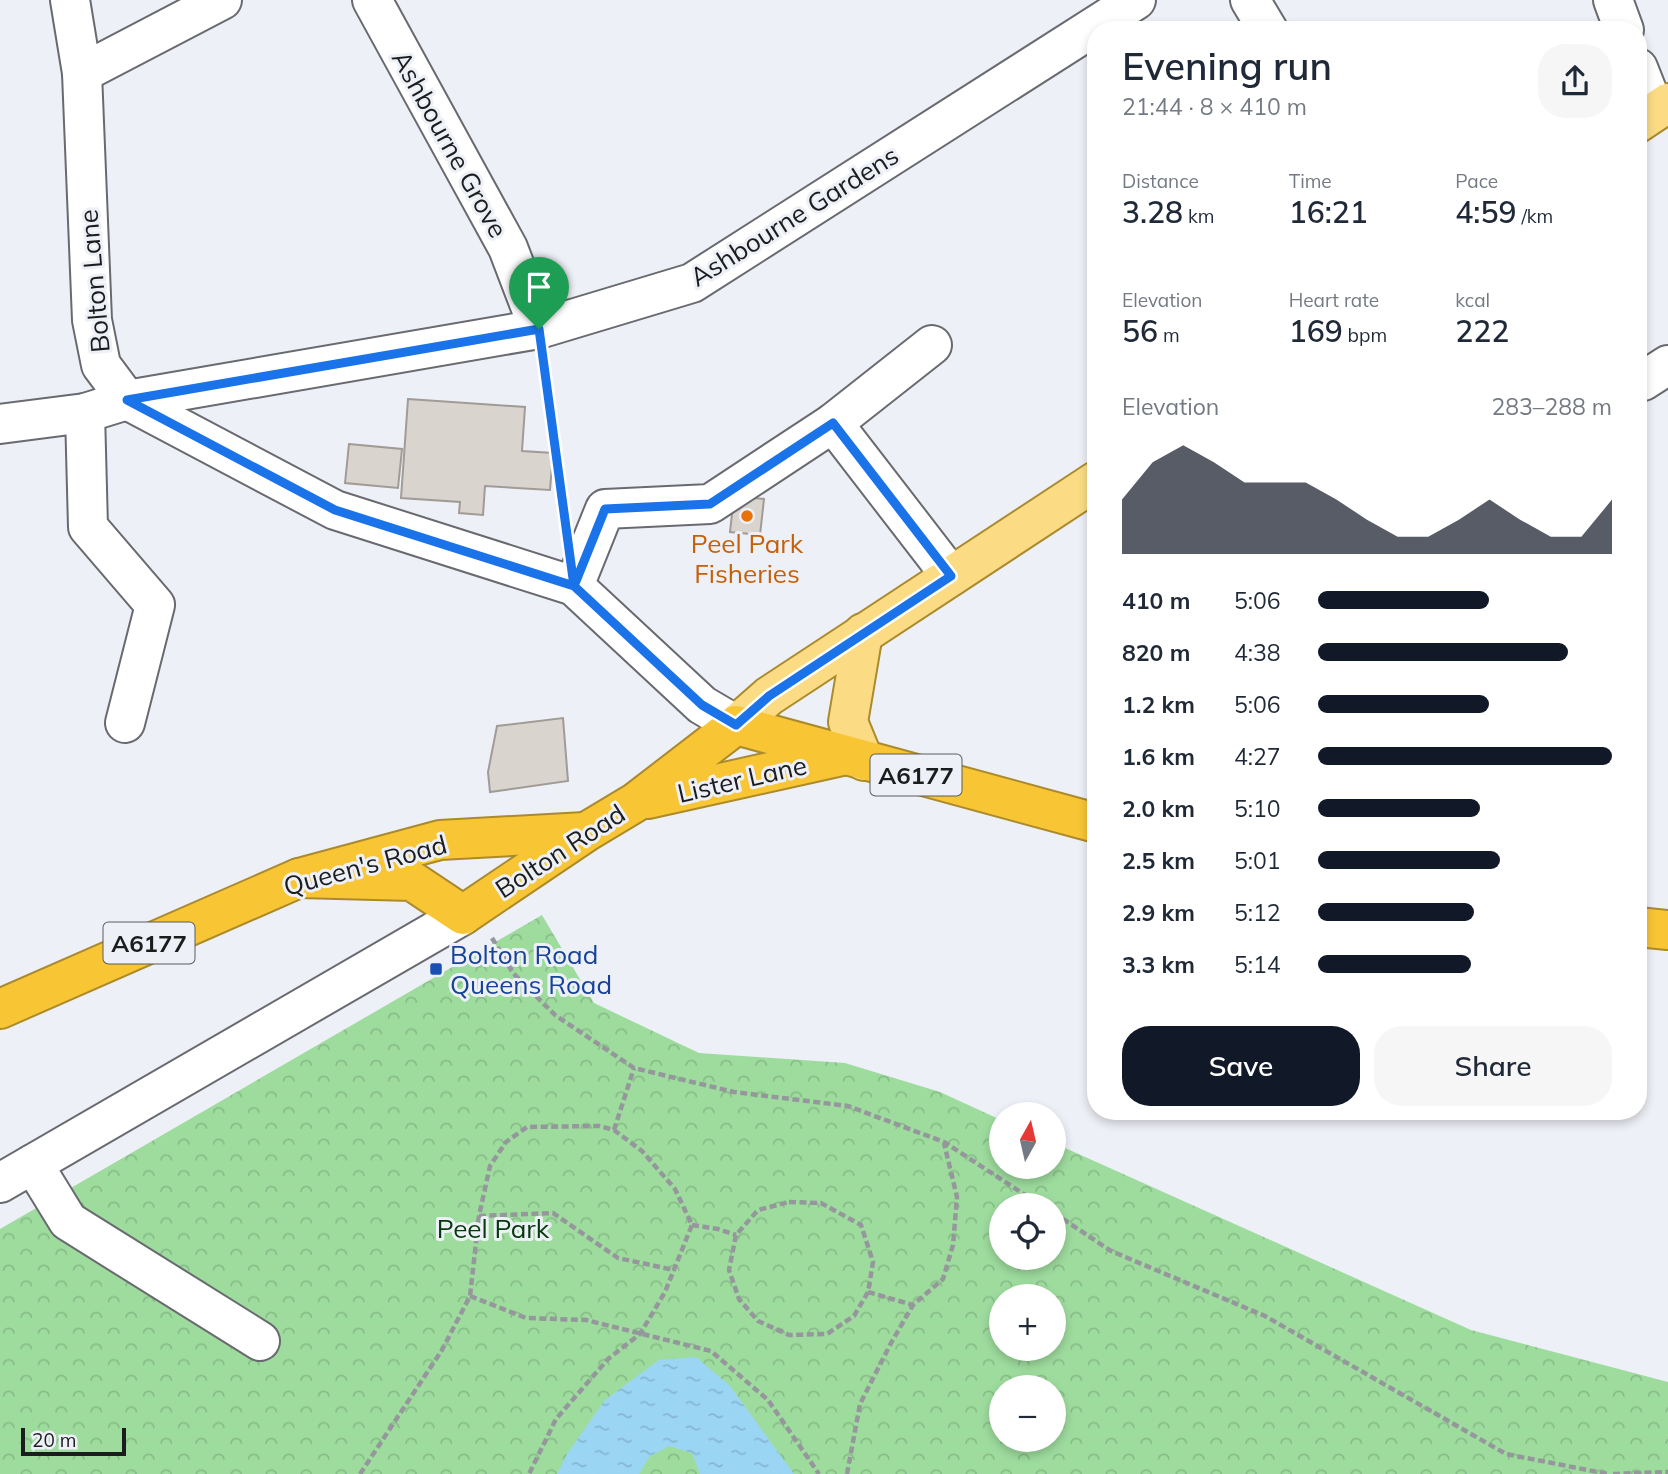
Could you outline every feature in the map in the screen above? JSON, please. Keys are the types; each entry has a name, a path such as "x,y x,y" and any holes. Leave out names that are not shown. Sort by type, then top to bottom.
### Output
{"highway":[{"name":"Lister Lane","path":"736,725 1087,821"},
{"name":"Bolton Road","path":"476,923 586,832 636,802 736,725"},
{"name":"Lister Lane","path":"636,802 855,758"},
{"name":"Queen's Road","path":"0,1009 299,877 440,840 586,832"},
{"path":"299,877 412,881 476,923"},
{"path":"1647,928 1668,930"}],"main road":[{"name":"Bolton Road","path":"736,725 769,696 1087,487"},
{"path":"855,758 848,722 863,633"}],"street":[{"name":"Bolton Lane","path":"70,0 82,73 92,320 101,365 127,400 335,510 574,586 702,705 736,725"},
{"path":"82,73 222,0"},
{"name":"Ashbourne Grove","path":"372,0 508,248 539,329"},
{"name":"Ashbourne Gardens","path":"1103,21 1136,0"},
{"path":"1250,0 1263,21"},
{"path":"1613,0 1621,21"},
{"name":"Ashbourne Gardens","path":"0,424 85,413 127,400 539,329 692,283 1087,31"},
{"path":"1647,93 1654,113"},
{"path":"574,586 605,509 710,504 833,423 932,345"},
{"path":"85,413 88,527 155,605 125,723"},
{"path":"833,423 951,576"},
{"name":"Bolton Road","path":"0,1183 476,923"},
{"path":"33,1164 68,1222 260,1341"}],"path":[{"path":"539,329 565,518"},
{"path":"476,923 513,973 555,1015 634,1068 734,1092 848,1106 944,1142 1022,1193"},
{"path":"614,1130 634,1068"},
{"path":"360,1474 442,1350 470,1296 479,1216 490,1166 506,1142 527,1127 599,1126 614,1130 642,1151 675,1189 692,1225 666,1292 640,1334 608,1359 556,1419 529,1474"},
{"path":"848,1474 860,1404 913,1305 943,1279 953,1245 957,1197 944,1142"},
{"path":"789,1202 821,1203 860,1225 873,1262 868,1292 854,1316 827,1334 789,1335 758,1321 738,1299 729,1270 736,1235 758,1210 789,1202"},
{"path":"479,1216 553,1213 618,1258 674,1270"},
{"path":"1066,1221 1111,1251 1265,1315 1506,1454 1611,1474 1668,1472"},
{"path":"692,1225 718,1228 736,1235"},
{"path":"868,1292 913,1305"},
{"path":"470,1296 526,1318 586,1320 710,1351 768,1401 819,1474"}],"green space":[{"name":"Peel Park","path":"542,915 594,1003 699,1053 845,1063 940,1092 989,1114 989,1180 1066,1180 1066,1148 1471,1330 1668,1382 1668,1474 0,1474 0,1229"}],"water":[{"path":"696,1357 730,1386 794,1474 700,1474 692,1453 669,1446 649,1457 639,1474 557,1474 567,1454 605,1400 659,1360"}],"building":[{"path":"408,399 525,407 522,451 553,453 550,490 485,486 483,515 459,513 460,502 401,498"},
{"path":"349,444 402,449 398,488 345,483"},
{"name":"Peel Park Fisheries","path":"734,496 764,499 760,535 730,532"},
{"path":"563,718 568,781 490,792 488,772 497,726"}],"place":[{"name":"Peel Park Fisheries","path":"747,516"},
{"name":"Bolton Road Queens Road","path":"436,969"}],"route":[{"path":"539,329 127,400 335,510 574,586 702,705 736,725 769,696 951,576 833,423 710,504 605,509 574,586 539,329"}]}
